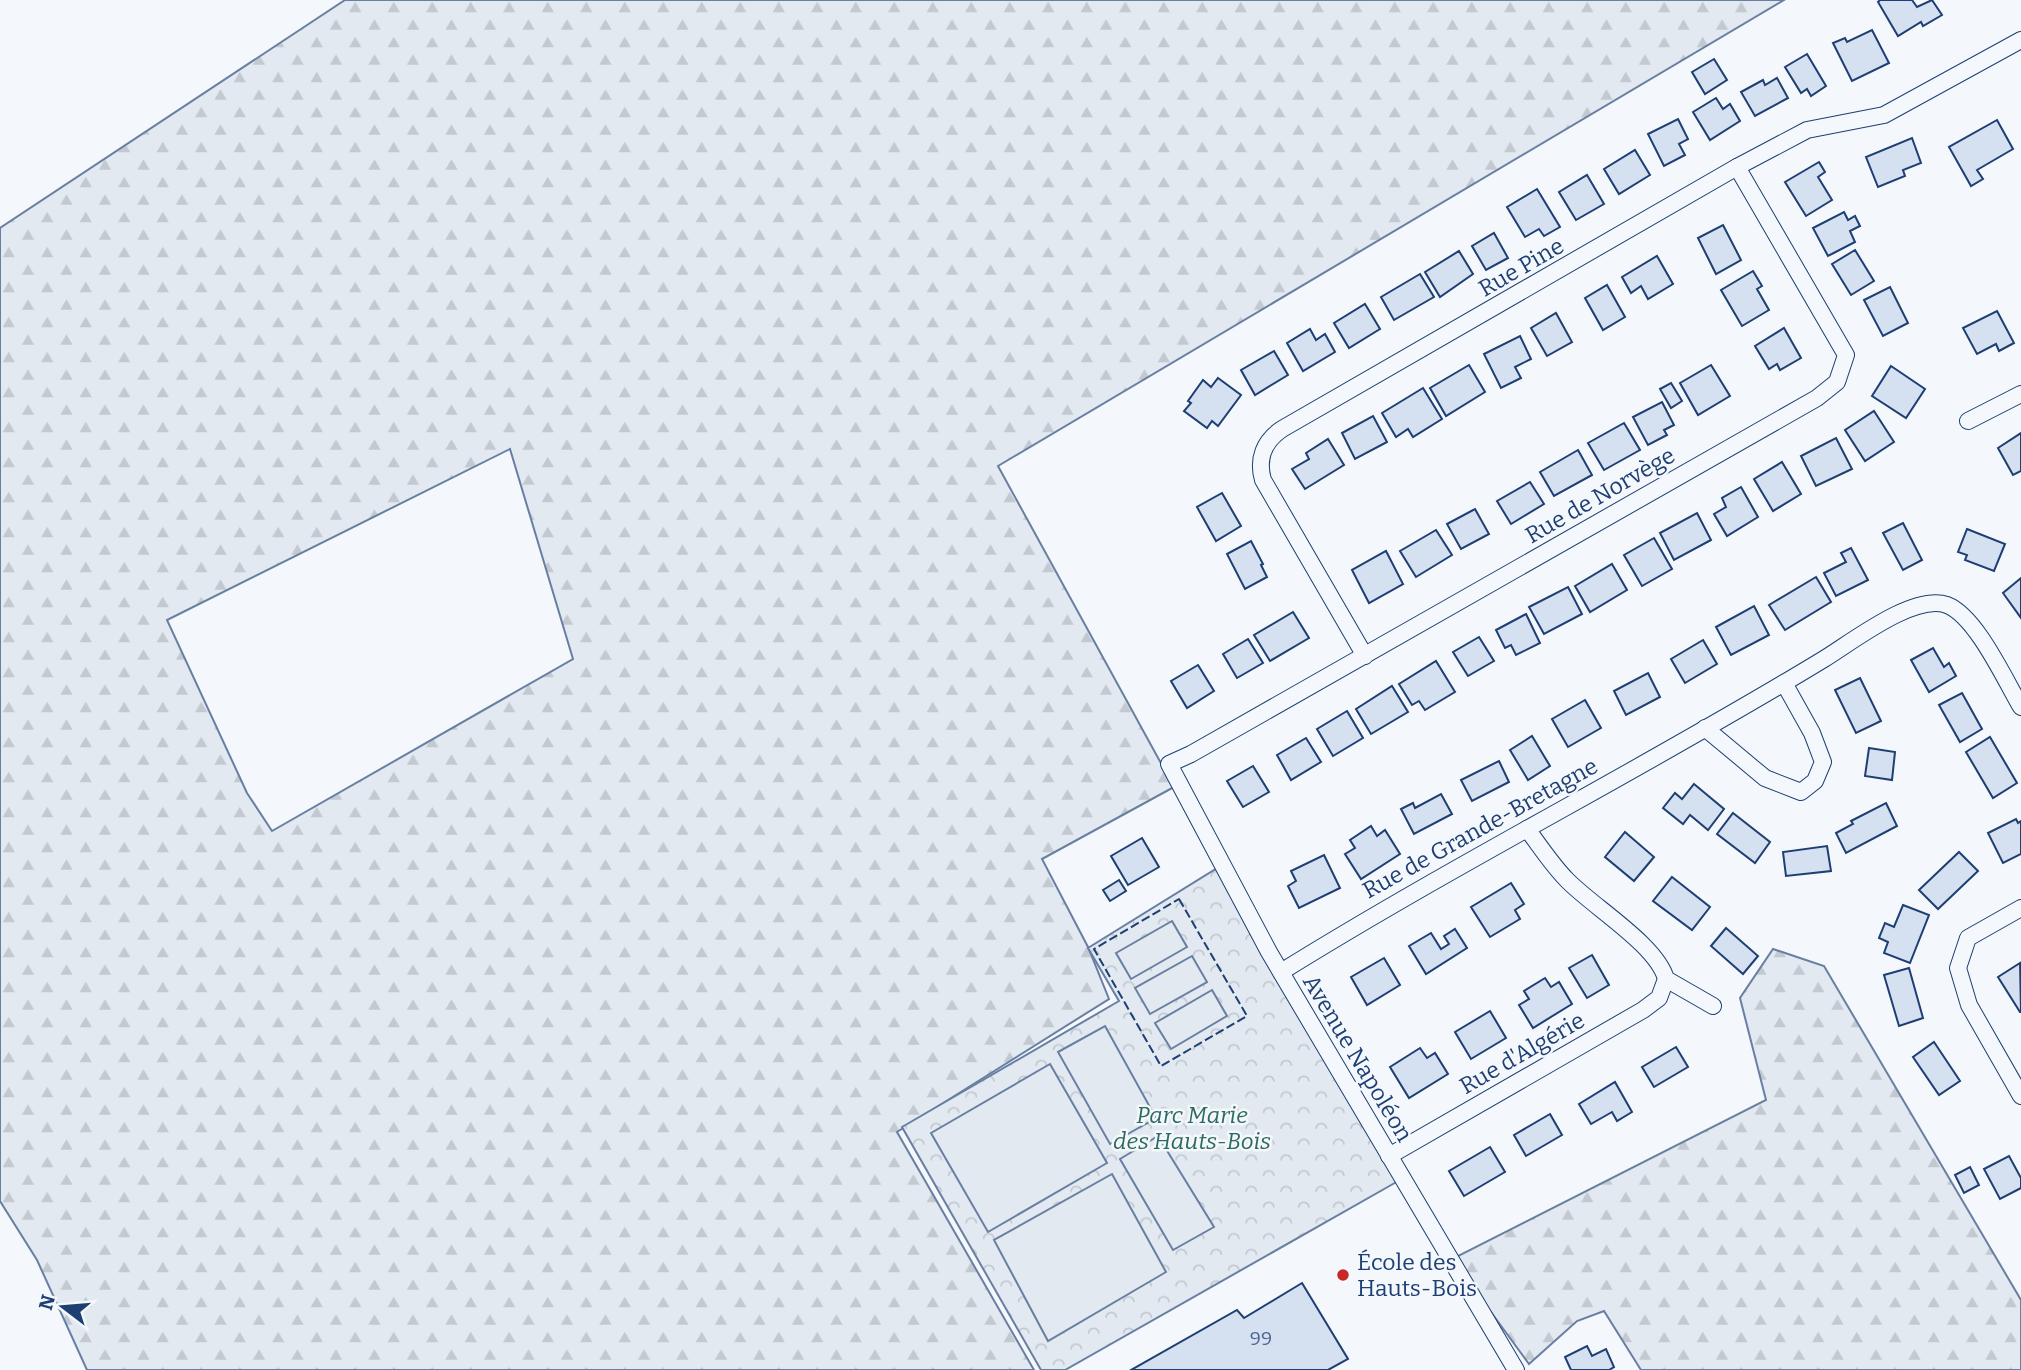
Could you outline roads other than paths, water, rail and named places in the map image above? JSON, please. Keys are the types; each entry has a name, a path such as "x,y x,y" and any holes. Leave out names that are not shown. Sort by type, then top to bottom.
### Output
{"street":[{"name":"Rue Pine","path":"1365,656 1264,480 1261,461 1268,442 1282,429 1737,167 1807,130 1884,115 2021,40"},
{"name":"Rue de Norvège","path":"1169,764 1365,656 1817,398 1837,382 1846,355 1737,167"},
{"path":"1968,421 2021,394"},
{"name":"Rue de Grande-Bretagne","path":"1280,972 1360,922 1784,683 1906,610 1929,604 1948,605 1975,627 2021,707"},
{"path":"1705,728 1765,778 1801,792 1815,781 1823,762 1812,733 1784,683"},
{"name":"Avenue Napoléon","path":"1169,764 1280,972 1516,1370"},
{"path":"1527,829 1567,880 1649,952 1663,968 1666,979 1713,1006"},
{"path":"2021,908 1968,938 1958,968 1969,1005 2021,1096"},
{"name":"Rue d'Algérie","path":"1390,1156 1643,1010 1659,998 1666,979"}],"place":[{"name":"École des Hauts-Bois","path":"1343,1275"}],"park label":[{"name":"Parc Marie des Hauts-Bois","path":"1192,1128"}]}
